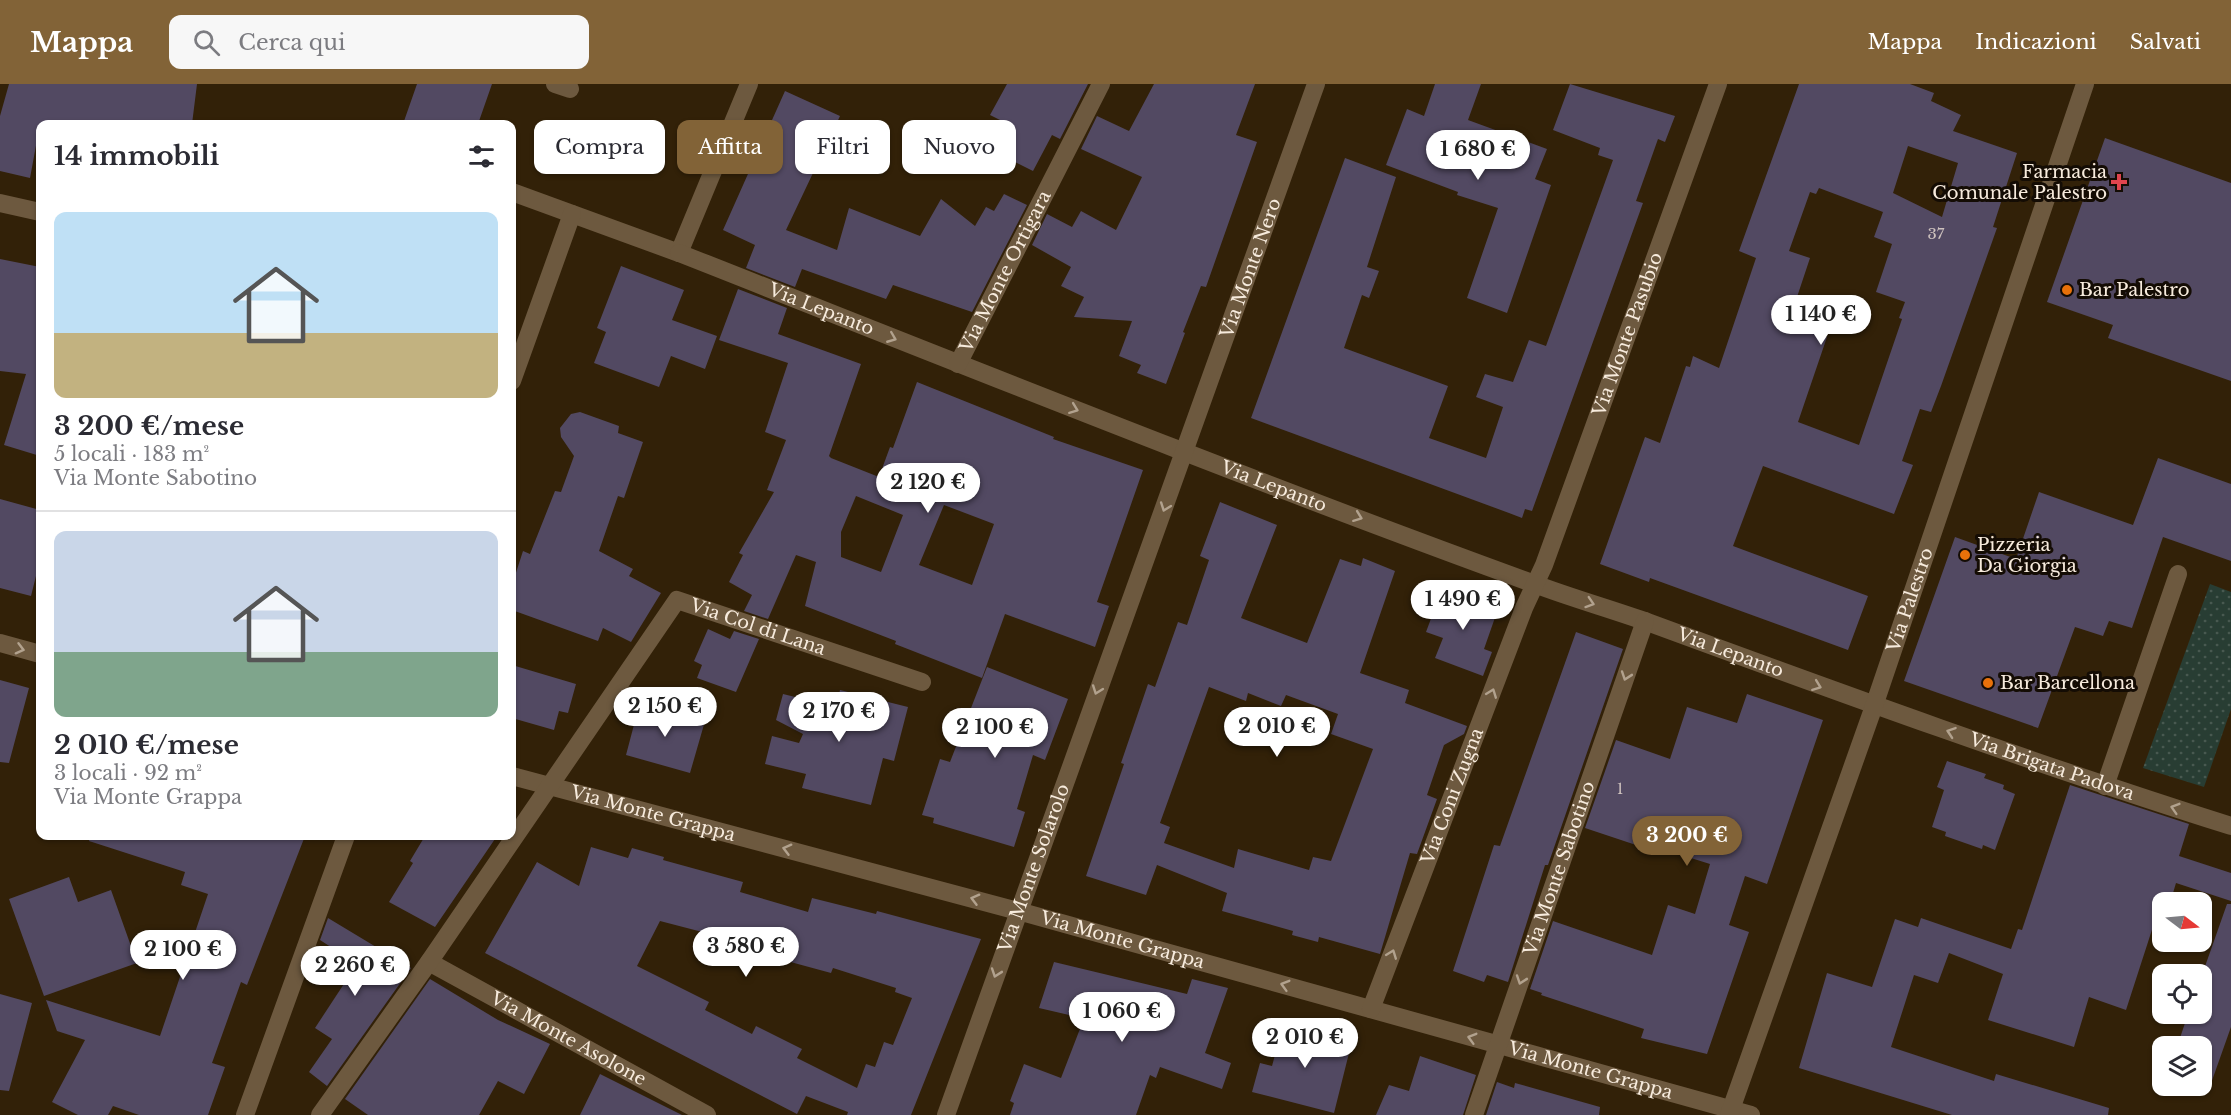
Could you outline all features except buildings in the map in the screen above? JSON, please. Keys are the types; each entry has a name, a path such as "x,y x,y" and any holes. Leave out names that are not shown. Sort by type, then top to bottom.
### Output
{"street":[{"path":"679,253 749,84"},
{"name":"Via Monte Ortigara","path":"958,364 1101,84"},
{"name":"Via Monte Nero","path":"1185,453 1317,84"},
{"name":"Via Monte Pasubio","path":"1535,584 1718,84"},
{"name":"Via Palestro","path":"1730,1112 1874,706 2085,84"},
{"name":"Via Lepanto","path":"516,193 679,253 1185,453 1535,584 1645,621 1874,706"},
{"path":"0,203 36,211"},
{"path":"516,370 572,214"},
{"name":"Via Monte Solarolo","path":"946,1115 1185,453"},
{"path":"2105,786 2178,574"},
{"name":"Via Coni Zugna","path":"1371,1009 1535,584"},
{"name":"Via Col di Lana","path":"516,836 677,600 922,682"},
{"name":"Via Monte Sabotino","path":"1474,1115 1645,621"},
{"path":"0,644 36,653"},
{"name":"Via Brigata Padova","path":"1874,706 2105,786 2231,826"},
{"name":"Via Monte Grappa","path":"516,777 1018,911 1730,1112 1750,1115"},
{"path":"245,1115 345,840"},
{"name":"Via Col di Lana","path":"320,1115 514,840"},
{"name":"Via Monte Asolone","path":"429,962 707,1115"}],"green space":[{"path":"2210,584 2231,592 2231,709 2204,787 2143,768"}],"place":[{"name":"Farmacia Comunale Palestro","path":"2119,182"},
{"name":"Bar Palestro","path":"2067,290"},
{"name":"Pizzeria Da Giorgia","path":"1965,555"},
{"name":"Bar Barcellona","path":"1988,683"}]}
